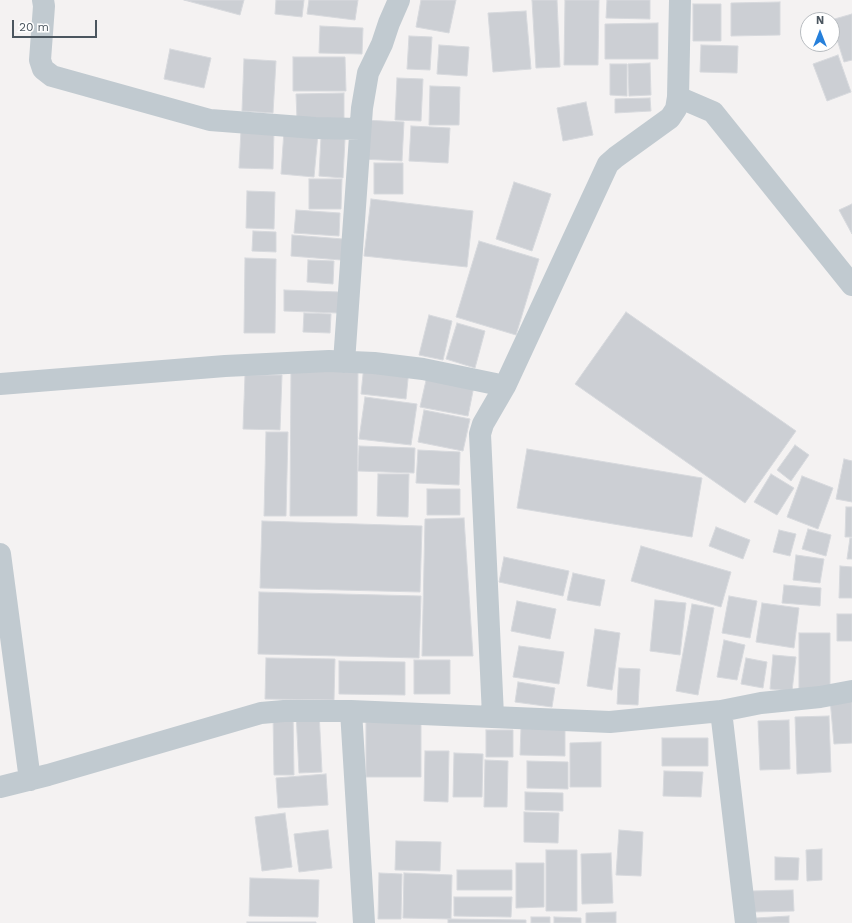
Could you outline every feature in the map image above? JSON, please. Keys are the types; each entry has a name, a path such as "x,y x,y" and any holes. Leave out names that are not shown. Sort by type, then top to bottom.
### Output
{"street":[{"path":"42,0 44,6 40,60 43,69 52,76 210,120 315,128 360,129"},
{"path":"344,362 360,129 368,73 382,44 399,0"},
{"path":"493,716 480,434 483,424 505,386 608,164 670,118 676,109 678,97 680,0"},
{"path":"678,97 713,112 852,286"},
{"path":"0,384 224,366 329,361 423,369 505,386"},
{"path":"0,559 30,780"},
{"path":"0,787 30,780 261,714 284,711 352,711 610,722 722,711 761,703 820,697 852,691"},
{"path":"352,711 364,923"},
{"path":"722,711 746,923"}],"building":[{"path":"184,0 244,0 240,15"},
{"path":"276,0 304,0 302,17 275,14"},
{"path":"309,0 358,0 355,20 307,14"},
{"path":"421,0 456,0 449,33 416,27"},
{"path":"532,0 557,0 560,67 536,68"},
{"path":"565,0 599,0 598,65 564,65"},
{"path":"607,0 650,0 650,19 606,18"},
{"path":"780,2 780,35 731,36 731,3"},
{"path":"693,4 721,4 721,41 693,41"},
{"path":"526,11 531,69 493,72 488,13"},
{"path":"852,14 852,60 844,62 840,49 840,17"},
{"path":"658,23 658,59 605,59 605,24"},
{"path":"320,26 363,28 362,54 319,53"},
{"path":"409,36 432,37 430,70 407,69"},
{"path":"439,45 469,47 467,76 437,74"},
{"path":"701,45 738,46 737,73 700,72"},
{"path":"170,49 211,58 204,88 164,79"},
{"path":"838,55 851,92 827,101 813,64"},
{"path":"293,57 345,57 346,91 293,91"},
{"path":"244,59 276,61 273,113 242,111"},
{"path":"650,63 651,95 629,96 628,64"},
{"path":"610,64 627,64 627,96 610,95"},
{"path":"397,78 423,79 421,121 395,120"},
{"path":"430,86 460,87 459,125 429,125"},
{"path":"344,93 344,119 297,120 296,94"},
{"path":"650,98 651,111 615,113 615,99"},
{"path":"586,102 593,135 563,141 557,108"},
{"path":"363,120 404,122 402,161 361,159"},
{"path":"411,126 450,128 448,163 409,161"},
{"path":"241,130 274,131 273,169 239,168"},
{"path":"284,131 318,134 314,177 281,174"},
{"path":"321,137 345,139 343,178 319,176"},
{"path":"374,163 403,163 403,194 374,194"},
{"path":"309,179 342,179 341,209 309,209"},
{"path":"514,182 551,194 532,251 496,239"},
{"path":"247,191 275,192 274,229 246,228"},
{"path":"371,199 473,211 467,267 364,256"},
{"path":"852,204 852,234 839,210"},
{"path":"296,210 340,213 339,236 294,233"},
{"path":"253,231 276,232 276,252 252,251"},
{"path":"292,235 343,239 341,260 291,256"},
{"path":"479,241 539,259 516,335 456,317"},
{"path":"245,258 276,259 275,333 244,333"},
{"path":"308,260 334,261 333,284 307,282"},
{"path":"284,290 339,292 338,313 284,311"},
{"path":"626,312 796,431 745,503 575,384"},
{"path":"304,313 331,314 330,333 303,332"},
{"path":"429,315 452,321 443,360 419,355"},
{"path":"457,323 485,331 475,368 446,359"},
{"path":"364,365 409,369 406,399 361,394"},
{"path":"291,368 358,369 357,516 290,516"},
{"path":"245,375 282,375 280,430 243,429"},
{"path":"427,376 474,386 468,416 420,407"},
{"path":"365,397 417,404 411,445 359,439"},
{"path":"424,410 470,419 463,451 418,442"},
{"path":"266,432 288,432 286,516 264,516"},
{"path":"795,445 809,455 791,481 777,470"},
{"path":"359,446 415,448 414,473 358,471"},
{"path":"527,449 702,478 692,537 517,508"},
{"path":"418,450 460,452 459,485 416,483"},
{"path":"844,459 852,461 852,502 836,499"},
{"path":"378,474 409,474 408,517 377,516"},
{"path":"771,474 794,488 777,515 754,502"},
{"path":"802,476 833,488 818,529 787,517"},
{"path":"427,489 460,489 460,515 427,515"},
{"path":"846,507 852,507 852,537 845,537"},
{"path":"464,518 473,656 422,656 425,519"},
{"path":"262,521 422,526 420,592 260,588"},
{"path":"716,527 750,540 743,559 709,546"},
{"path":"808,529 831,535 826,556 802,549"},
{"path":"779,530 796,534 790,556 773,552"},
{"path":"850,538 852,538 852,559 847,559"},
{"path":"641,546 731,572 721,607 631,581"},
{"path":"796,555 824,559 820,583 793,580"},
{"path":"504,557 569,571 563,596 499,582"},
{"path":"840,566 852,567 852,598 839,598"},
{"path":"573,573 605,580 600,606 567,600"},
{"path":"784,585 821,588 820,606 782,603"},
{"path":"259,592 421,596 419,658 258,654"},
{"path":"729,596 757,601 750,638 722,633"},
{"path":"655,600 686,603 680,655 650,651"},
{"path":"517,601 556,609 550,639 511,631"},
{"path":"762,603 799,608 794,648 756,642"},
{"path":"692,604 714,608 698,695 676,691"},
{"path":"837,614 852,614 852,641 837,641"},
{"path":"595,629 620,633 612,690 587,686"},
{"path":"799,633 830,633 830,694 799,694"},
{"path":"724,640 745,645 737,680 717,677"},
{"path":"519,646 564,652 559,684 513,677"},
{"path":"773,655 796,657 792,691 770,689"},
{"path":"266,658 335,659 334,700 265,699"},
{"path":"746,658 767,662 763,688 741,684"},
{"path":"414,660 450,660 450,694 414,694"},
{"path":"339,661 405,662 405,695 339,694"},
{"path":"619,668 640,669 638,705 617,704"},
{"path":"518,682 555,688 552,707 515,702"},
{"path":"852,697 852,743 834,744 830,699"},
{"path":"319,711 322,772 299,773 296,712"},
{"path":"293,712 294,775 274,775 273,713"},
{"path":"829,716 831,772 797,774 795,717"},
{"path":"789,720 790,769 760,770 758,721"},
{"path":"366,722 421,722 421,777 366,777"},
{"path":"521,728 565,729 565,756 520,755"},
{"path":"486,730 513,730 513,757 486,757"},
{"path":"662,738 708,738 708,766 662,766"},
{"path":"601,742 601,787 570,787 570,743"},
{"path":"425,751 449,751 448,802 424,801"},
{"path":"454,753 483,754 482,797 453,797"},
{"path":"485,760 508,761 507,807 484,807"},
{"path":"527,761 568,762 568,789 527,788"},
{"path":"664,771 703,772 701,797 663,796"},
{"path":"326,774 328,805 278,808 276,778"},
{"path":"525,792 563,793 563,811 525,810"},
{"path":"524,812 559,813 558,843 524,842"},
{"path":"285,813 292,867 262,871 255,817"},
{"path":"328,830 332,868 299,872 294,834"},
{"path":"619,830 643,832 641,876 616,875"},
{"path":"396,841 441,842 440,871 395,870"},
{"path":"822,849 822,880 807,881 806,850"},
{"path":"546,850 577,850 577,911 546,911"},
{"path":"611,853 613,903 582,904 581,854"},
{"path":"775,857 799,858 798,880 775,880"},
{"path":"516,863 544,863 544,907 516,908"},
{"path":"457,870 512,870 512,890 457,890"},
{"path":"379,873 402,874 401,919 378,919"},
{"path":"404,873 452,875 451,919 403,918"},
{"path":"250,878 319,880 318,917 249,916"},
{"path":"793,890 794,911 752,912 752,891"},
{"path":"454,897 512,897 511,917 454,916"},
{"path":"616,912 616,923 586,923 586,913"},
{"path":"789,916 789,923 756,923 756,918"},
{"path":"531,917 550,917 550,923 531,923"},
{"path":"554,917 581,918 581,923 554,923"},
{"path":"448,919 526,920 526,923 448,923"},
{"path":"316,922 316,923 247,923"}]}
